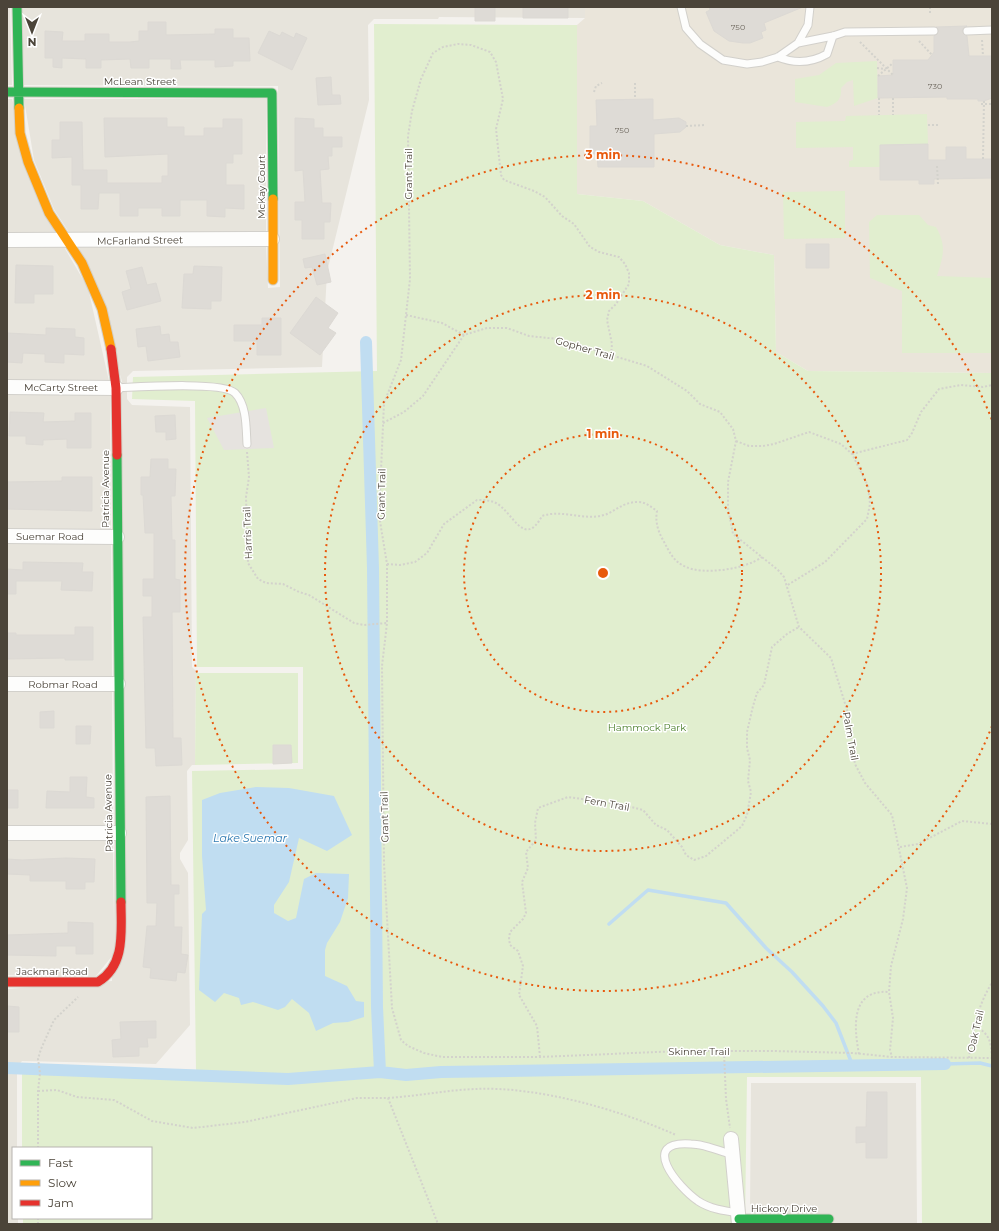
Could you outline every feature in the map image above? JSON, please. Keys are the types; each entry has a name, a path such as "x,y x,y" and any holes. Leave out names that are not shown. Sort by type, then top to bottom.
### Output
{"street":[{"name":"Patricia Avenue","path":"17,7 20,133 28,162 49,213 82,263 102,309 114,361 116,388 121,942 119,957 114,968 107,977 98,982"},
{"name":"McLean Street","path":"7,92 272,93"},
{"name":"McKay Court","path":"272,93 273,280"},
{"name":"McFarland Street","path":"7,240 67,241 272,238"},
{"name":"McCarty Street","path":"7,387 116,388"},
{"name":"Suemar Road","path":"7,536 117,536"},
{"name":"Robmar Road","path":"7,684 118,684"},
{"path":"7,833 119,833"},
{"name":"Jackmar Road","path":"7,982 98,982"},
{"path":"731,1139 739,1219"},
{"name":"Hickory Drive","path":"739,1219 830,1218"}],"lane":[{"path":"681,7 686,28 700,44 723,60 747,64 762,62 778,57 798,43 845,32 934,31"},
{"path":"798,43 808,25 810,7"},
{"path":"967,31 992,30"},
{"path":"778,57 790,62 819,58 827,54 833,36"},
{"path":"116,388 206,386 228,389 236,394 244,412 247,444"},
{"path":"733,1155 692,1144 674,1145 668,1148 664,1155 665,1164 674,1179 685,1191 699,1202 739,1219"}],"path":[{"path":"930,7 930,13"},
{"path":"982,40 983,56"},
{"path":"919,41 932,55"},
{"path":"860,42 893,75"},
{"name":"Grant Trail","path":"408,1046 401,1040 392,1008 384,864 382,666 387,623 387,564 379,515 384,403 401,360 410,279 408,136 412,111 421,79 434,53 443,47 458,44 471,45 490,52 496,62 503,99 496,129 501,175 504,180 534,190 544,197 562,216 574,224 590,247 599,252 619,257 625,264 629,273 629,284 609,311 607,320 612,344 611,355"},
{"path":"878,76 893,63"},
{"path":"877,68 887,69"},
{"path":"594,92 596,86 602,82"},
{"path":"635,82 635,99"},
{"path":"879,98 879,115"},
{"path":"893,98 893,115"},
{"path":"983,159 983,103 992,104"},
{"path":"686,126 706,125"},
{"path":"928,125 938,125"},
{"path":"938,166 938,184"},
{"path":"383,423 404,412 423,396 464,335 442,323 406,315"},
{"name":"Gopher Trail","path":"464,335 487,328 507,328 530,336 558,339 647,366 687,391 700,404 720,412 733,430 736,441"},
{"path":"852,454 907,440 912,433 921,412 939,389 961,385 983,387 992,385"},
{"path":"736,441 749,446 763,446 774,444 810,432 841,444 852,454 868,486 870,504 867,519 825,562 786,586"},
{"name":"Palm Trail","path":"736,441 728,482 728,508 733,534 778,570 784,577 799,627 831,658 847,710 855,764 865,783 892,815 900,847 907,888 903,919 891,966 888,992 893,1018 890,1050 892,1057"},
{"name":"Harris Trail","path":"247,444 249,476 246,497 248,563 253,573 258,579 266,583 283,584 308,595 354,623 364,625 387,623"},
{"path":"387,564 400,565 415,562 428,552 444,524 477,500 495,502 522,528 529,529 537,525 542,516 546,514 605,515 620,506 638,502 647,504 657,511 655,520 660,535 672,557 685,567 702,570 733,568 754,563 762,557"},
{"name":"Fern Trail","path":"540,1057 537,1026 519,995 523,966 518,951 510,945 509,939 510,932 524,919 526,913 522,882 528,868 526,852 536,840 535,823 538,808 568,797 624,805 643,810 656,825 667,830 682,847 686,855 694,860 706,856 742,826 747,815 751,792 748,781 750,760 747,748 747,732 753,706 757,693 764,685 769,655 772,647 787,634 799,627"},
{"path":"900,847 918,844 962,821 992,824"},
{"name":"Oak Trail","path":"969,1058 979,1011 992,983"},
{"path":"859,1054 854,1024 858,1010 865,998 873,994 888,992"},
{"path":"38,1147 38,1091 40,1073 38,1059 44,1040 54,1020 69,1004 80,996"},
{"path":"975,1026 984,1031 988,1037 992,1058"},
{"name":"Skinner Trail","path":"408,1046 424,1053 442,1057 540,1057 680,1051 724,1052 772,1050 853,1053 892,1057 992,1058"},
{"path":"724,1052 724,1074 731,1139"},
{"path":"38,1091 57,1090 78,1097 114,1100 152,1121 193,1128 245,1122 357,1098 388,1098 476,1089 517,1091 565,1098 646,1124 675,1135 692,1144"},
{"path":"388,1098 438,1224"}],"shaded area":[{"path":"7,7 10,7 12,85 7,85"},
{"path":"22,7 585,7 585,18 439,17 438,19 374,19 368,25 369,100 327,272 322,367 133,371 127,377 127,399 132,405 190,407 192,667 196,671 195,765 192,765 187,771 188,840 180,853 180,859 188,873 190,1025 156,1064 22,1061 17,1067 17,1147 12,1147 12,1219 18,1219 18,1224 7,1224 7,989 112,981 122,381 79,247 266,245 268,288 280,287 278,86 24,85"},
{"path":"585,7 992,7 992,373 808,371 776,352 774,255 720,245 643,201 577,194 577,25 585,18"},
{"path":"7,99 12,99 55,234 7,234"},
{"path":"24,99 266,99 266,232 70,234 54,209 34,160"},
{"path":"7,247 64,247 88,288 109,381 7,380"},
{"path":"7,394 110,394 111,530 7,529"},
{"path":"266,408 274,448 224,450 207,418"},
{"path":"7,543 111,543 112,677 7,677"},
{"path":"7,690 112,691 113,826 7,826"},
{"path":"7,840 113,840 113,955 96,976 7,975"},
{"path":"751,1083 916,1083 917,1224 834,1224 750,1212"}],"green space":[{"name":"Hammock Park","path":"374,24 577,25 577,194 643,201 720,245 774,255 776,352 808,371 992,373 992,1224 922,1224 921,1077 747,1077 745,1224 23,1224 23,1219 152,1219 152,1147 22,1147 22,1067 196,1071 192,771 303,769 303,667 197,667 195,401 132,399 133,377 377,371"},
{"path":"877,61 878,98 854,106 853,80 847,82 841,88 840,98 834,104 827,107 795,102 795,79 819,75 836,63"},
{"path":"927,114 928,144 880,145 880,167 849,167 849,161 853,160 853,147 796,148 796,122 845,121 846,116"},
{"path":"845,191 845,238 784,239 783,192"},
{"path":"877,215 919,215 928,225 936,227 943,246 941,263 937,276 992,278 992,353 902,353 902,291 870,278 869,222"},
{"path":"196,671 198,673 298,673 298,763 195,765"}],"water":[{"name":"Lake Suemar","path":"256,787 289,788 334,796 352,835 327,851 299,838 289,882 274,905 274,913 288,921 296,918 304,879 316,873 349,874 348,898 340,922 327,943 325,950 325,976 347,986 356,1001 364,1002 364,1017 348,1022 333,1023 316,1031 309,1013 292,999 285,1007 278,1010 253,1002 241,1005 239,998 224,993 215,1002 199,990 202,914 206,910 202,856 202,800 220,793"}],"building":[{"path":"475,7 495,7 495,21 475,21"},
{"path":"523,7 568,7 568,18 523,18"},
{"path":"709,7 803,7 764,23 766,30 761,32 763,38 750,43 743,43 729,41 714,31 706,12 710,10"},
{"path":"148,22 166,22 166,35 215,34 215,29 233,29 233,38 249,38 250,61 233,61 233,66 215,67 215,60 180,60 181,69 171,69 171,59 149,59 149,68 131,68 130,59 101,60 101,68 86,68 86,59 62,58 62,68 53,67 53,58 45,58 45,31 63,32 62,41 85,41 85,34 109,34 109,42 130,42 139,41 139,31 148,31"},
{"path":"967,26 963,28 962,32 967,36 969,56 992,56 992,98 984,101 978,101 978,99 947,99 947,97 878,98 878,76 893,75 893,60 928,60 934,52 934,36 939,31 936,27"},
{"path":"269,31 280,36 282,32 294,38 296,33 307,38 292,70 258,53"},
{"path":"331,77 332,95 340,95 341,104 318,105 316,78"},
{"path":"653,99 653,120 679,118 686,122 686,127 680,132 654,134 654,167 598,167 597,154 590,154 590,126 597,126 596,100"},
{"path":"104,118 167,118 167,127 184,127 184,136 204,136 204,128 223,128 223,119 242,119 242,154 233,154 233,163 226,163 226,185 244,185 244,209 225,208 225,217 207,216 207,200 180,200 180,216 162,216 162,208 138,208 138,216 120,216 120,193 99,193 98,209 81,209 81,185 72,185 72,157 52,158 52,140 60,140 60,122 82,122 83,170 107,170 107,183 162,183 162,176 168,176 168,154 105,157"},
{"path":"295,118 314,119 314,128 323,128 323,137 342,137 342,147 332,147 332,156 328,156 329,169 320,170 322,203 331,203 330,222 324,222 324,239 302,239 302,220 295,220 295,202 305,202 303,170 295,171"},
{"path":"928,144 928,160 946,160 946,147 966,147 966,159 992,159 992,178 934,179 934,184 919,184 919,180 880,180 880,145"},
{"path":"806,244 829,244 829,268 806,268"},
{"path":"325,254 331,282 317,285 312,267 305,268 303,259"},
{"path":"16,265 53,266 53,294 34,294 34,303 15,303"},
{"path":"194,266 222,267 221,301 211,301 211,309 182,308 184,274 193,274"},
{"path":"142,267 147,285 156,283 161,301 127,310 122,292 131,289 126,271"},
{"path":"316,297 338,313 328,328 336,333 320,355 290,333"},
{"path":"262,318 281,318 281,355 257,355 257,341 234,341 234,325 262,325"},
{"path":"160,326 161,335 169,334 170,342 178,342 180,357 148,361 146,346 138,347 136,329"},
{"path":"46,328 75,329 75,337 84,338 84,355 64,354 64,363 45,362 45,354 23,353 22,363 7,362 7,333 46,335"},
{"path":"10,412 44,413 43,422 75,421 75,413 91,413 91,448 67,448 67,439 43,440 43,445 26,444 26,436 9,436"},
{"path":"175,415 176,439 166,440 166,432 156,432 155,416"},
{"path":"151,459 168,459 168,469 176,469 175,496 171,496 172,540 175,540 175,579 180,580 180,612 172,612 173,738 181,738 182,765 156,766 155,748 146,748 143,617 152,617 152,596 143,596 143,579 154,579 154,533 145,533 143,495 141,495 141,477 150,477"},
{"path":"62,477 92,477 92,511 7,509 7,482 62,481"},
{"path":"23,562 83,563 82,572 93,572 92,591 61,590 62,581 16,581 16,594 7,594 7,569 23,570"},
{"path":"75,627 93,627 93,660 65,660 65,658 7,659 7,633 16,633 16,635 75,635"},
{"path":"54,711 54,728 40,728 40,712"},
{"path":"76,726 91,726 90,744 76,744"},
{"path":"273,745 291,745 292,763 273,764"},
{"path":"70,777 87,777 86,797 94,798 94,808 46,808 47,791 70,792"},
{"path":"7,790 18,790 18,808 7,808"},
{"path":"170,796 171,885 179,885 179,894 174,894 174,927 182,927 181,954 188,955 185,973 177,972 176,981 150,978 151,968 143,967 147,926 156,926 157,903 147,903 146,797"},
{"path":"66,858 95,859 94,882 85,882 85,889 66,889 66,881 30,881 30,875 7,874 7,859 22,860"},
{"path":"68,922 93,923 93,954 76,954 76,946 56,946 56,956 7,955 7,935 68,933"},
{"path":"7,1006 19,1007 19,1032 7,1032"},
{"path":"156,1021 156,1038 147,1038 148,1047 139,1047 139,1056 113,1057 112,1040 121,1039 120,1022"},
{"path":"867,1092 887,1092 887,1158 866,1158 866,1142 856,1143 856,1127 866,1127"}],"waterway":[{"path":"366,342 373,568 377,1007 380,1072"},
{"path":"609,924 648,890 726,903 766,948 792,972 823,1006 836,1023 852,1064"},
{"path":"945,1064 980,1063 992,1066"},
{"path":"7,1068 288,1079 380,1072 406,1075 441,1072 945,1064"}],"traffic: fast":[{"path":"17,7 19,108"},
{"path":"7,92 272,93 273,199"},
{"path":"117,455 121,902"},
{"path":"739,1219 829,1219"}],"traffic: slow":[{"path":"19,108 20,133 28,162 49,213 82,263 102,309 111,349"},
{"path":"273,199 273,280"}],"traffic: jam":[{"path":"111,349 116,388 117,455"},
{"path":"7,982 98,982 107,975 118,957 121,936 121,902"}]}
